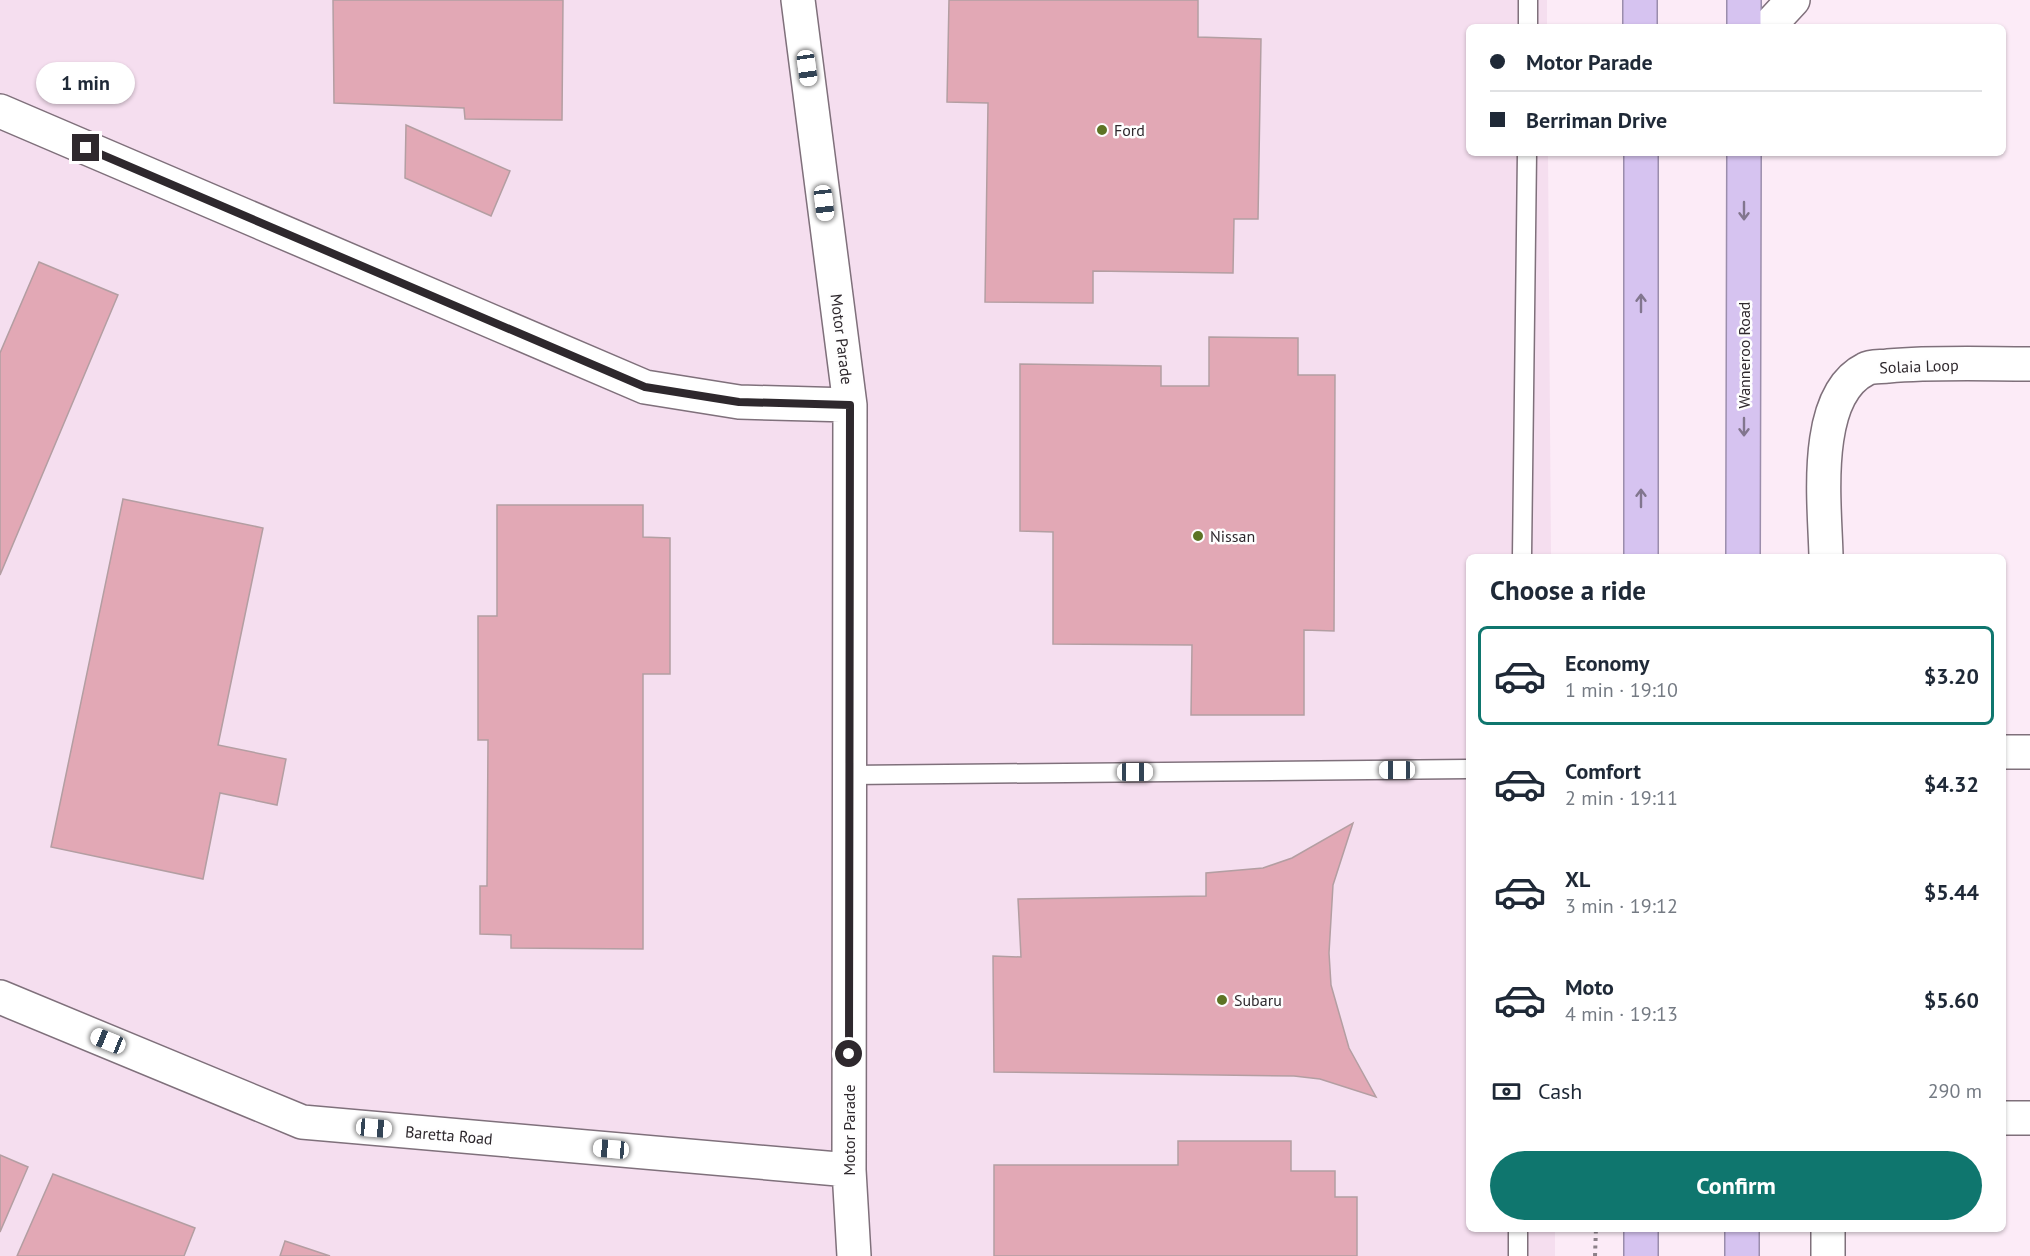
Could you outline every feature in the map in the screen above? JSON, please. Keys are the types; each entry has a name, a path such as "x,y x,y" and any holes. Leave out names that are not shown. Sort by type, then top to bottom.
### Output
{"highway":[{"path":"1640,0 1640,24"},
{"path":"1744,0 1744,24"},
{"path":"1641,156 1641,554"},
{"name":"Wanneroo Road","path":"1743,554 1744,156"},
{"path":"1641,1232 1641,1256"},
{"path":"1742,1232 1742,1256"}],"street":[{"name":"Motor Parade","path":"798,0 850,405 849,1170 854,1256"},
{"path":"1771,24 1793,0"},
{"path":"0,111 645,387 739,402 850,405"},
{"name":"Solaia Loop","path":"1826,554 1825,451 1829,417 1842,390 1866,368 1903,365 2030,364"},
{"path":"2006,752 2030,752"},
{"name":"Baretta Road","path":"0,997 302,1122 849,1170"},
{"path":"2006,1118 2030,1118"},
{"path":"1828,1232 1828,1256"}],"lane":[{"path":"1528,0 1528,24"},
{"path":"1522,554 1527,156"},
{"path":"850,775 1466,769"},
{"path":"1518,1232 1518,1256"}],"path":[{"path":"1595,1256 1596,1232"}],"shaded area":[{"path":"0,0 1547,0 1547,24 1466,24 1466,156 1548,156 1551,554 1466,554 1466,1232 1555,1232 1555,1256 0,1256"}],"building":[{"path":"333,0 563,0 562,120 465,119 464,108 334,103"},
{"path":"949,0 1198,0 1198,37 1261,39 1258,219 1234,219 1233,273 1093,271 1093,303 985,302 988,103 947,102"},
{"path":"406,125 510,171 491,216 405,178"},
{"path":"39,262 118,295 0,575 0,353"},
{"path":"1209,337 1298,338 1298,375 1335,375 1334,631 1304,630 1304,715 1191,715 1192,645 1053,644 1053,532 1020,531 1020,364 1161,366 1161,386 1209,386"},
{"path":"123,499 263,528 218,745 286,759 277,805 220,793 203,879 51,847"},
{"path":"497,505 643,505 643,537 670,538 670,674 643,674 643,949 511,948 511,935 480,934 480,886 487,886 488,740 478,740 478,616 497,616"},
{"path":"1353,823 1333,885 1329,953 1331,985 1349,1048 1376,1097 1320,1079 1294,1076 994,1072 993,956 1021,957 1018,899 1206,896 1206,873 1263,868 1292,858"},
{"path":"1178,1141 1291,1141 1291,1171 1335,1171 1335,1197 1357,1197 1357,1256 994,1256 994,1165 1178,1165"},
{"path":"0,1155 28,1167 0,1232"},
{"path":"53,1174 195,1228 184,1256 17,1256"},
{"path":"285,1241 330,1256 280,1256"}],"place":[{"name":"Ford","path":"1102,130"},
{"name":"Nissan","path":"1198,536"},
{"name":"Subaru","path":"1222,1000"}],"route":[{"path":"86,148 645,387 739,402 850,405 849,1054"}]}
